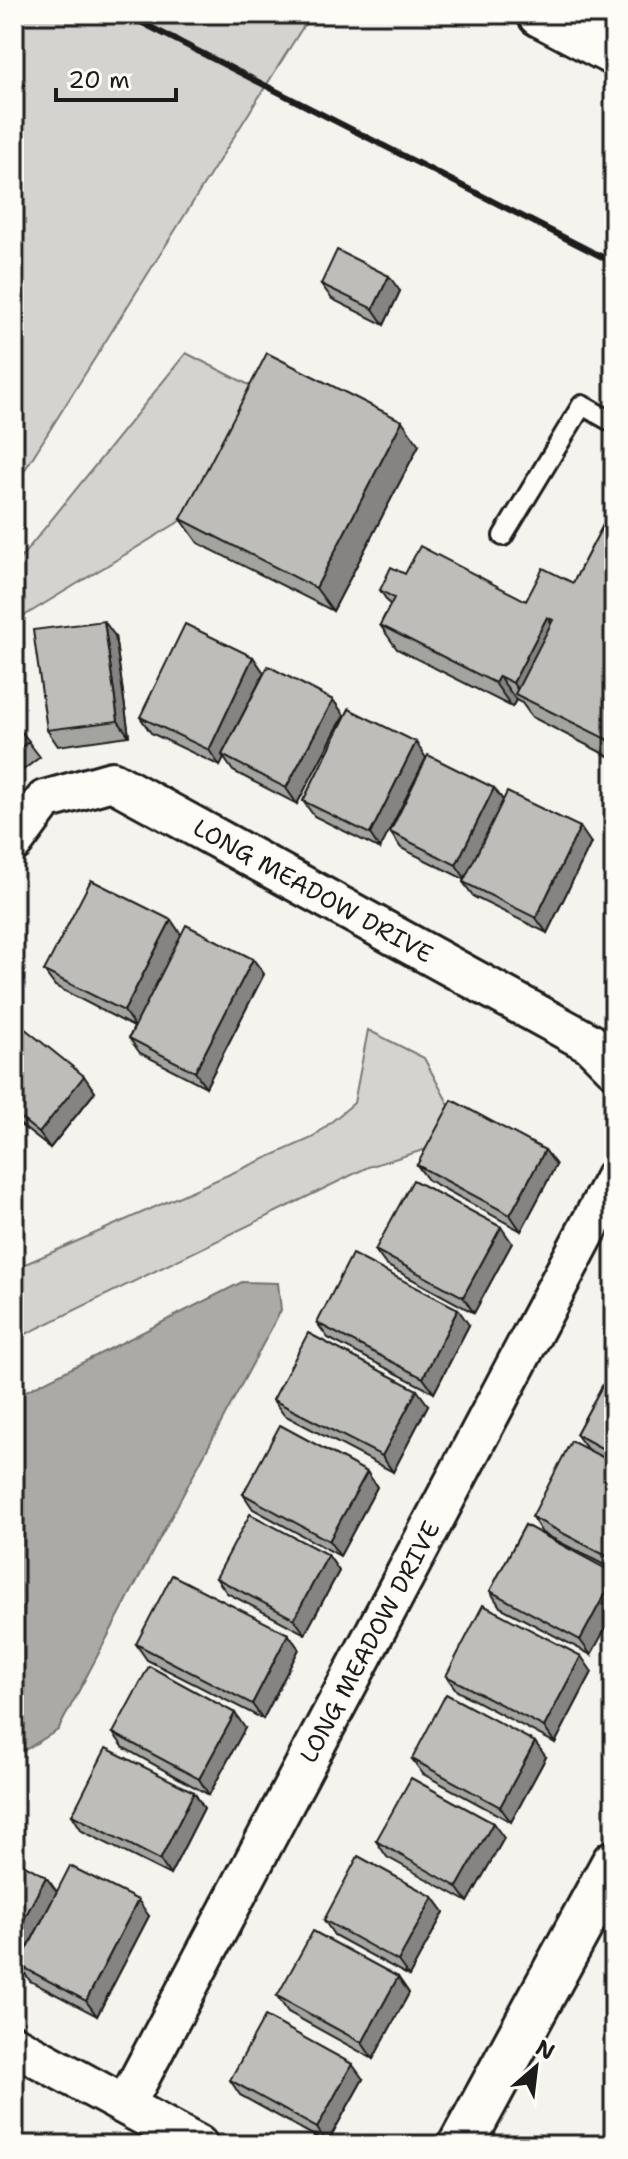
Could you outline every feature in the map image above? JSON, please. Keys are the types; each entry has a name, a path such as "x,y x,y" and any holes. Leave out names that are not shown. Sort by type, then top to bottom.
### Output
{"main road":[{"path":"540,14 614,53"},
{"path":"461,2145 614,1863"}],"street":[{"name":"LONG MEADOW DRIVE","path":"14,842 45,800 112,781 590,1043 614,1067"},
{"name":"LONG MEADOW DRIVE","path":"126,2104 614,1179"},
{"path":"14,2045 198,2145"}],"lane":[{"path":"503,536 582,405 614,423"}],"shaded area":[{"path":"14,14 311,14 14,487"},
{"path":"186,353 261,391 200,509 14,622 14,566"},
{"path":"368,1030 424,1058 466,1137 368,1167 14,1340 14,1269 312,1138 354,1103"},
{"path":"242,1282 278,1283 281,1310 58,1730 20,1753 14,1752 14,1397"}],"building":[{"path":"337,250 389,276 373,309 321,284"},
{"path":"267,353 402,421 316,588 181,519"},
{"path":"614,504 614,743 515,694 553,620 547,617 513,683 499,676 495,683 380,625 394,598 380,590 391,567 405,574 420,546 526,601 543,568 573,583"},
{"path":"104,621 118,721 47,730 33,630"},
{"path":"185,624 253,657 209,750 140,717"},
{"path":"268,666 333,700 286,788 222,755"},
{"path":"349,709 416,742 370,834 303,801"},
{"path":"14,723 29,741 14,753"},
{"path":"428,755 494,788 456,865 390,832"},
{"path":"507,792 580,827 536,918 463,882"},
{"path":"91,880 171,920 124,1011 44,971"},
{"path":"186,925 253,959 195,1072 129,1038"},
{"path":"14,1020 84,1076 39,1133 14,1113"},
{"path":"452,1100 545,1150 510,1215 417,1165"},
{"path":"413,1180 501,1227 463,1297 375,1250"},
{"path":"352,1254 458,1309 423,1378 317,1323"},
{"path":"308,1333 417,1390 382,1456 273,1400"},
{"path":"614,1364 614,1455 576,1434"},
{"path":"280,1425 367,1472 329,1541 243,1494"},
{"path":"571,1441 614,1463 614,1560 532,1517"},
{"path":"250,1514 328,1555 294,1619 216,1578"},
{"path":"525,1525 614,1573 580,1640 490,1591"},
{"path":"172,1575 288,1634 252,1704 136,1644"},
{"path":"483,1605 581,1656 544,1727 446,1676"},
{"path":"149,1666 235,1713 199,1779 113,1733"},
{"path":"446,1694 535,1742 500,1807 412,1759"},
{"path":"106,1748 194,1792 160,1860 72,1815"},
{"path":"411,1778 493,1823 457,1887 376,1841"},
{"path":"358,1856 433,1897 398,1961 324,1920"},
{"path":"14,1859 46,1877 14,1938"},
{"path":"70,1866 138,1900 86,2001 19,1965"},
{"path":"313,1931 398,1977 362,2043 277,1996"},
{"path":"265,2016 352,2064 317,2128 230,2080"}],"railway":[{"path":"125,14 614,263"}]}
